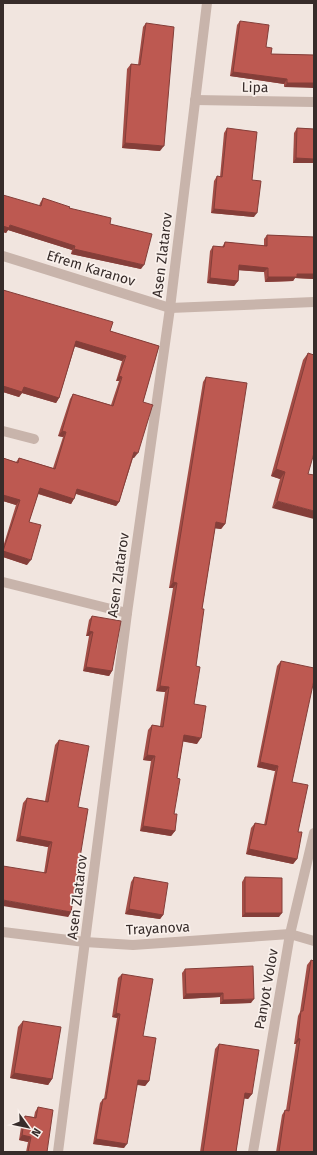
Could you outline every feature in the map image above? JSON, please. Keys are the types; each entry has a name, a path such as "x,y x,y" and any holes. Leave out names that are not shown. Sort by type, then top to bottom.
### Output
{"street":[{"name":"Asen Zlatarov","path":"58,1152 127,613 170,308 207,3"},
{"name":"Lipa","path":"195,100 314,102"},
{"name":"Efrem Karanov","path":"3,256 170,308 314,302"},
{"path":"3,431 34,439"},
{"path":"3,582 127,613"},
{"name":"Panyot Volov","path":"253,1152 290,934 314,832"},
{"name":"Trayanova","path":"3,932 85,942 133,945 290,934 314,941"}],"building":[{"path":"240,21 269,25 266,47 272,48 271,54 314,55 314,83 287,83 287,79 233,72"},
{"path":"146,23 174,27 164,146 125,143 131,64 140,65"},
{"path":"227,128 257,132 252,180 261,181 257,213 214,209 217,176 222,177"},
{"path":"297,128 314,129 314,159 296,158"},
{"path":"3,195 41,206 43,198 70,207 69,208 111,218 110,224 152,234 144,265 74,249 75,246 10,225 9,228 3,226"},
{"path":"267,235 314,237 314,274 297,274 297,277 268,277 268,268 239,265 238,281 210,278 213,246 224,247 225,242 267,246"},
{"path":"3,290 113,322 110,331 159,346 143,402 153,405 138,453 134,452 119,502 77,489 74,499 40,488 29,522 41,525 31,560 3,551 20,500 3,495 3,458 18,463 19,458 55,469 66,432 62,431 73,394 113,406 122,377 119,376 126,356 76,341 59,398 24,387 22,392 3,386"},
{"path":"308,353 314,355 314,453 308,474 314,475 314,511 277,501 285,472 276,469"},
{"path":"206,377 247,383 225,524 216,522 202,609 204,609 196,666 200,667 194,704 206,706 201,738 184,735 177,778 180,779 174,814 177,814 175,831 143,826 155,756 147,755 152,725 163,727 169,687 160,686 177,583 173,582"},
{"path":"92,616 121,621 112,671 86,667 93,632 89,631"},
{"path":"281,661 314,668 314,680 292,782 308,785 298,832 302,832 297,859 249,849 255,823 266,825 278,766 260,762"},
{"path":"59,740 89,746 78,807 88,809 71,912 3,900 3,866 46,873 52,842 20,836 27,798 48,802"},
{"path":"134,877 168,883 163,915 129,909"},
{"path":"245,877 282,878 282,913 245,913"},
{"path":"311,960 314,961 314,1152 279,1152 285,1110 289,1111 300,1039 298,1038 301,1011 303,1011"},
{"path":"253,966 254,999 223,1000 223,993 186,994 185,969"},
{"path":"122,974 153,979 143,1036 156,1038 149,1081 138,1080 127,1144 96,1139 103,1099 106,1099 120,1014 116,1013"},
{"path":"23,1021 61,1027 52,1079 14,1073"},
{"path":"219,1044 259,1050 252,1094 245,1093 236,1152 203,1152"},
{"path":"38,1107 53,1110 47,1152 28,1152 31,1137 22,1135 25,1116 36,1118"}]}
